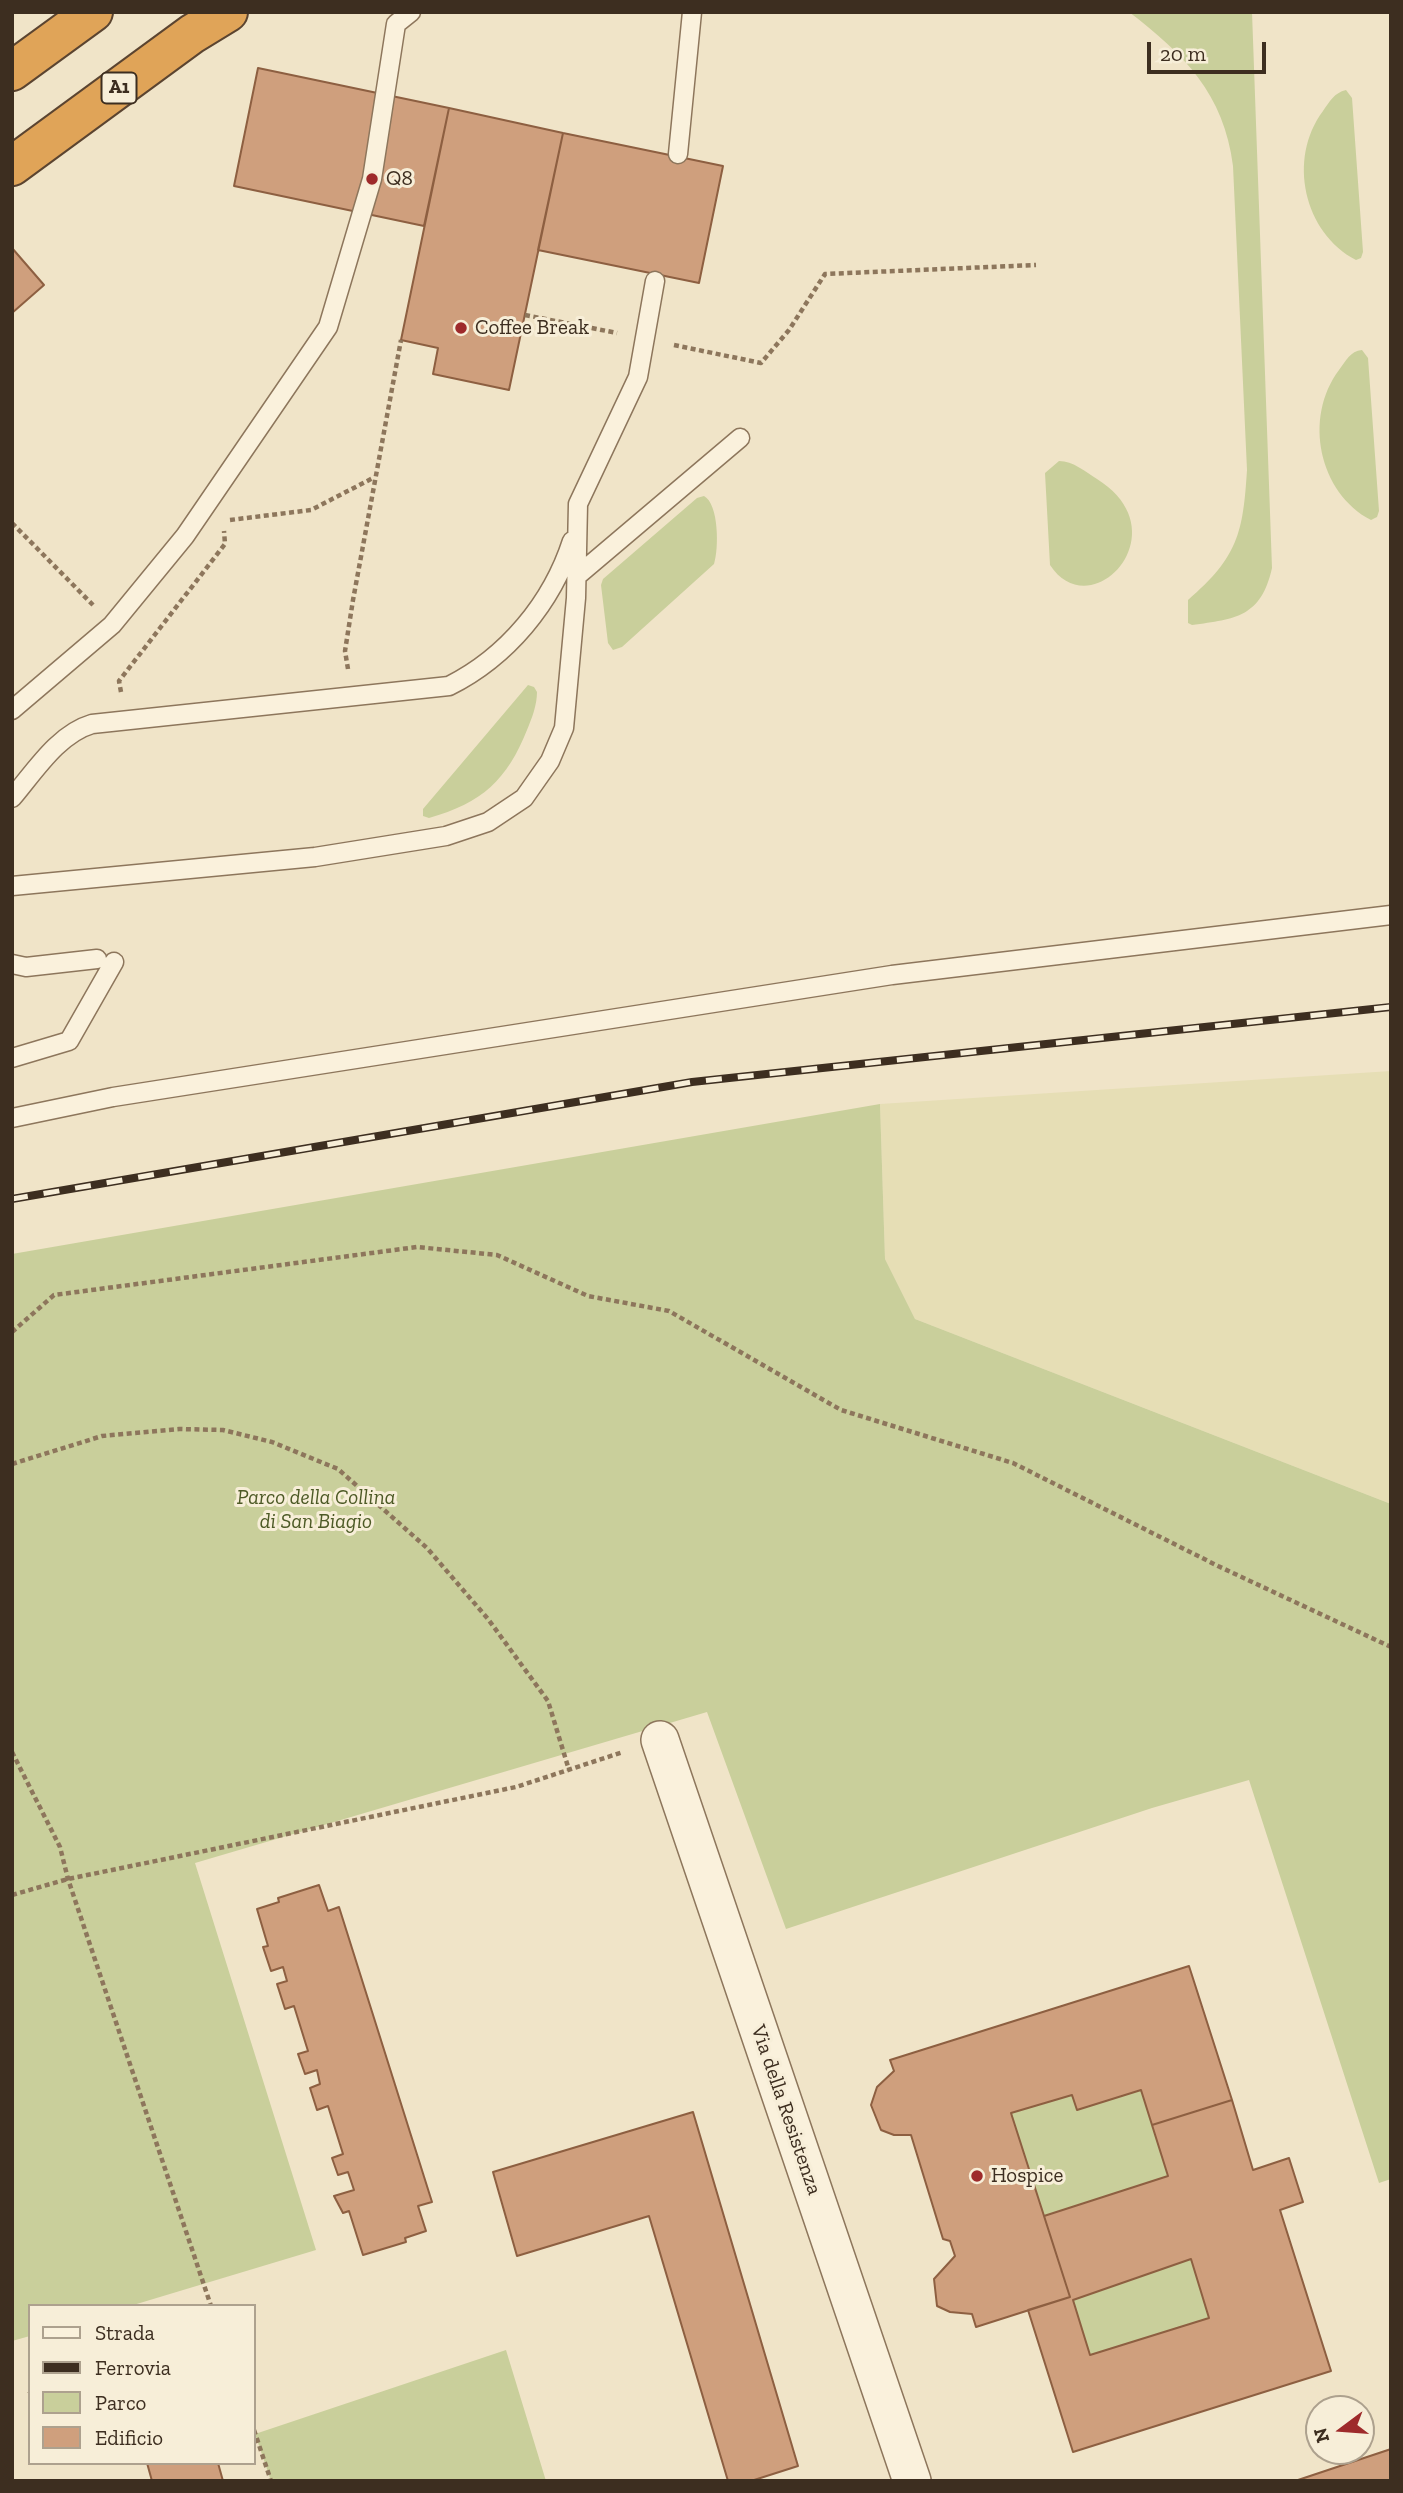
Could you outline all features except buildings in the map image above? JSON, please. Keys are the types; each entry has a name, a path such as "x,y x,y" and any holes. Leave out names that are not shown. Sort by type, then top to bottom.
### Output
{"highway":[{"path":"12,71 93,12"},
{"name":"A1","path":"12,166 192,34 228,12"}],"street":[{"name":"Via della Resistenza","path":"660,1740 667,1796 912,2481"}],"lane":[{"path":"12,710 112,625 185,536 328,327 372,178 396,24 411,12"},
{"path":"678,153 692,12"},
{"path":"12,886 315,857 446,836 488,822 524,798 550,761 564,728 577,576 578,504 638,377 655,281"},
{"path":"577,576 740,438"},
{"path":"12,798 76,729 125,721 449,686 475,673 526,625 561,570 577,525"},
{"path":"12,1118 113,1097 892,975 1391,915"},
{"path":"12,964 26,967 106,961 69,1041 12,1058"}],"path":[{"path":"525,314 761,363 789,330 825,274 1036,265"},
{"path":"353,697 345,651 373,478 401,340"},
{"path":"125,721 119,681 225,544 224,521 311,510 373,478"},
{"path":"12,523 141,653"},
{"path":"12,1332 54,1295 417,1247 497,1255 588,1296 669,1311 841,1410 1013,1463 1218,1566 1391,1647"},
{"path":"12,1464 102,1436 179,1429 223,1430 272,1442 338,1469 427,1548 488,1619 548,1701 569,1770"},
{"path":"12,1895 68,1879 516,1787 660,1740"},
{"path":"12,1752 60,1847 68,1879 210,2304"},
{"path":"256,2436 271,2481"}],"shaded area":[{"path":"1391,1071 1391,1504 915,1319 885,1259 880,1104"}],"green space":[{"path":"1129,12 1252,12 1272,568 1261,597 1244,613 1192,625 1188,623 1188,600 1218,570 1235,542 1243,511 1247,470 1233,166 1221,117 1211,97 1184,60"},
{"path":"1346,90 1352,98 1363,252 1361,258 1356,260 1338,248 1313,214 1304,172 1312,130 1333,98"},
{"path":"1362,350 1368,358 1379,511 1377,517 1371,520 1353,508 1339,492 1322,453 1320,431 1328,389 1349,357"},
{"path":"1059,461 1074,465 1097,479 1121,500 1131,524 1130,546 1121,566 1105,579 1087,586 1067,582 1050,565 1045,473"},
{"path":"704,496 713,508 715,517 717,548 714,564 622,647 613,650 608,643 601,585 603,579 697,498"},
{"path":"528,685 534,687 537,692 534,711 519,748 501,776 478,797 464,805 429,818 423,816 423,809"},
{"name":"Parco della Collina di San Biagio","path":"880,1104 885,1259 915,1319 1391,1504 1391,2179 1379,2183 1249,1780 1152,1808 786,1929 707,1712 195,1863 316,2250 137,2304 28,2304 28,2337 12,2341 12,1254"},
{"path":"1141,2090 1168,2176 1044,2216 1011,2113 1072,2095 1077,2109"},
{"path":"1191,2259 1209,2318 1090,2355 1073,2300"},
{"path":"506,2350 546,2481 271,2481 256,2434"}],"railway":[{"path":"12,1199 692,1082 1391,1007"}],"place":[{"name":"Q8","path":"372,179"},
{"name":"Coffee Break","path":"461,328"},
{"name":"Hospice","path":"977,2176"}]}
